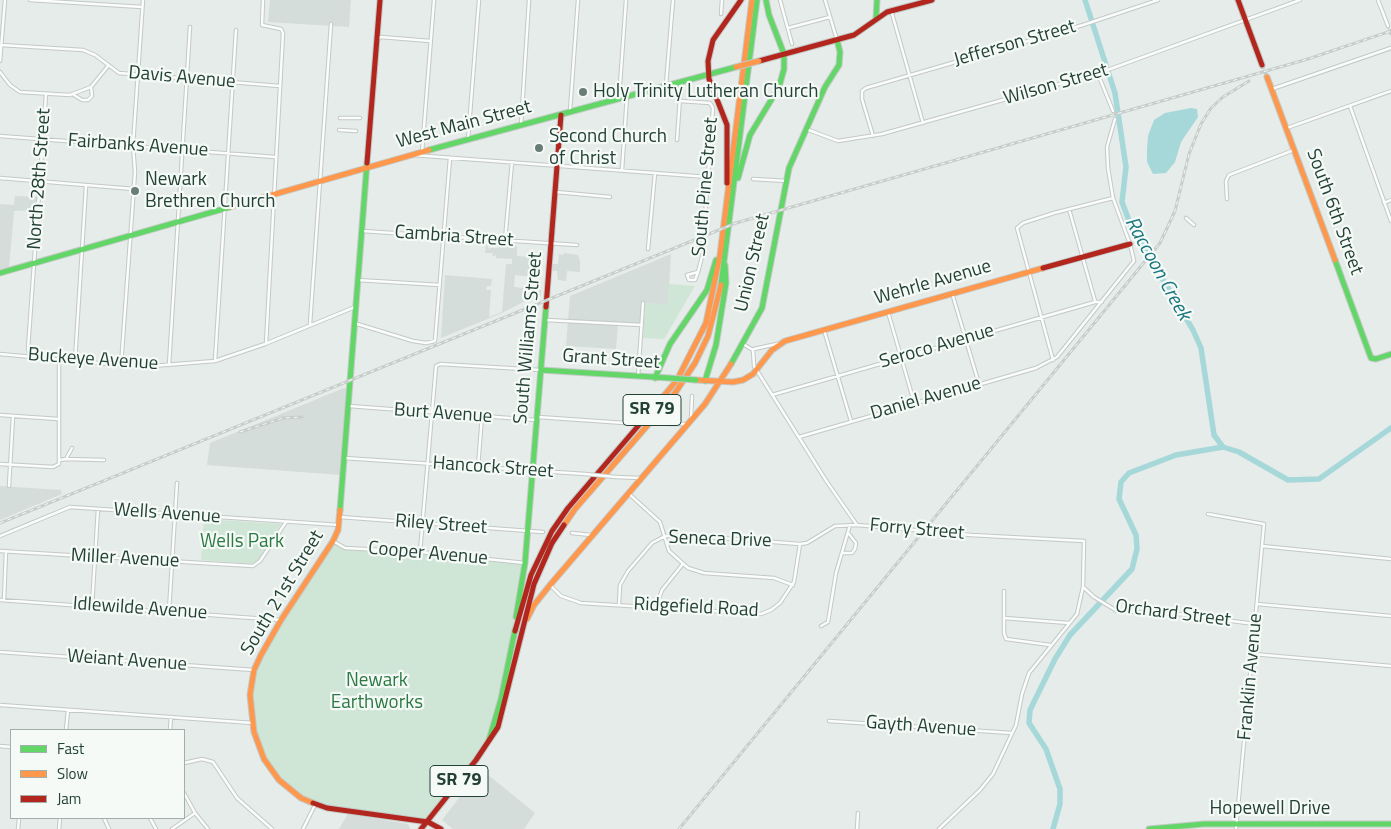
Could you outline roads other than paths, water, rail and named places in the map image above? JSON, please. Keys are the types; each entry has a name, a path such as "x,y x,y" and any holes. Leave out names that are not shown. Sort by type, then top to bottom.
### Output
{"main road":[{"name":"South 21st Street","path":"380,0 339,525 334,542 281,620 254,670 250,695 257,744 273,774 284,786 315,805 428,822"},
{"path":"728,187 725,176 727,125 708,74 708,57 713,40 741,0"},
{"name":"SR 79","path":"421,829 476,760 489,740 501,699 515,631 531,575 552,531 573,502 671,388 689,359 706,323 714,290 722,240 752,0"},
{"name":"SR 79","path":"489,740 494,736 504,708 537,576 561,528 663,408 695,363 713,322 724,262 757,0"},
{"path":"734,183 738,180 750,135 779,87 784,69 784,54 769,15 766,0"},
{"path":"876,18 877,0"},
{"name":"West Main Street","path":"0,273 410,155 837,40 859,33 876,18 891,10 932,0"},
{"path":"1238,0 1262,65"},
{"name":"Union Street","path":"522,631 534,605 721,382 743,344 762,308 792,160 840,62 837,40"},
{"name":"South 6th Street","path":"1267,77 1371,358 1376,359 1391,354"},
{"name":"South Williams Street","path":"515,631 525,563 534,471 556,192 560,115"},
{"path":"655,378 670,344 707,290 722,240"},
{"name":"Wehrle Avenue","path":"781,343 1028,271 1130,244"},
{"path":"705,381 718,334 726,276 724,262"},
{"path":"721,382 743,380 757,371 772,350 781,343"},
{"name":"Grant Street","path":"541,370 721,382"},
{"path":"428,822 441,829"},
{"name":"SR 79","path":"426,829 428,822"},
{"name":"Hopewell Drive","path":"1149,829 1179,825 1391,824"}],"street":[{"path":"0,62 5,0"},
{"path":"30,0 142,7"},
{"path":"121,366 134,189 133,145 143,0"},
{"path":"263,0 262,26 281,29 283,33 266,344"},
{"path":"422,152 434,0"},
{"path":"468,140 479,0"},
{"path":"521,126 529,0"},
{"path":"570,112 578,0"},
{"path":"619,99 626,0"},
{"path":"666,85 673,0"},
{"path":"720,14 722,0"},
{"path":"780,0 792,44"},
{"path":"825,0 837,40"},
{"name":"Jefferson Street","path":"873,136 862,96 864,89 871,85 1106,18 1158,0"},
{"name":"Wilson Street","path":"806,129 838,141 873,136 923,123 1098,74 1300,0"},
{"path":"1378,0 1388,26"},
{"path":"891,10 923,123"},
{"path":"788,28 830,17"},
{"path":"1386,22 1391,20"},
{"path":"310,324 330,24"},
{"path":"169,365 190,27"},
{"path":"215,361 236,30"},
{"path":"377,39 430,42"},
{"name":"Davis Avenue","path":"2,45 83,50 95,55 119,73 280,86"},
{"path":"1272,89 1391,48"},
{"path":"0,72 1,79 20,92 73,94 91,88 108,66"},
{"path":"1098,74 1113,111"},
{"path":"676,140 681,101 681,81"},
{"path":"73,94 82,100 88,100 92,96 91,88"},
{"path":"1287,128 1391,91"},
{"name":"North 28th Street","path":"30,356 28,349 46,94"},
{"path":"622,170 627,96"},
{"name":"South Pine Street","path":"681,101 707,102 712,105 702,257 698,272"},
{"path":"1350,106 1391,221"},
{"path":"340,118 360,118"},
{"path":"1053,360 1131,266 1133,255 1113,198 1107,152 1115,119"},
{"path":"339,130 356,131"},
{"name":"Fairbanks Avenue","path":"0,136 275,157"},
{"path":"1227,199 1226,182 1229,175 1295,150"},
{"path":"410,155 708,177"},
{"path":"354,323 413,341 426,343 436,341 450,158"},
{"path":"505,240 512,162"},
{"path":"648,249 654,173"},
{"path":"0,178 134,189"},
{"path":"753,179 787,181"},
{"path":"75,362 86,186"},
{"path":"556,192 610,197"},
{"path":"1053,360 1017,229 1023,223 1113,198"},
{"path":"1384,203 1391,200"},
{"path":"1069,209 1095,302"},
{"path":"1186,218 1194,225"},
{"name":"Cambria Street","path":"361,231 578,245"},
{"path":"357,280 440,284"},
{"path":"952,293 979,384"},
{"name":"Seroco Avenue","path":"772,395 1041,317 1095,302 1102,302"},
{"path":"638,377 643,303"},
{"name":"Buckeye Avenue","path":"0,354 121,366 169,365 215,361 266,344 356,306"},
{"path":"888,312 914,402"},
{"path":"546,320 642,325"},
{"path":"824,330 851,421"},
{"path":"743,344 753,350 781,343"},
{"path":"753,350 753,364 757,371"},
{"path":"0,464 55,466 59,464 59,359"},
{"name":"Daniel Avenue","path":"798,437 1036,368 1053,360"},
{"name":"Grant Street","path":"431,412 435,370 440,364 541,370"},
{"name":"Forry Street","path":"757,371 798,437 857,525 971,535 1081,539 1084,542 1083,587"},
{"path":"691,419 692,396"},
{"name":"Burt Avenue","path":"349,406 482,416 625,423"},
{"path":"420,552 431,412"},
{"path":"0,415 58,419"},
{"path":"9,486 13,416"},
{"path":"478,467 482,416"},
{"path":"669,424 687,424"},
{"path":"66,459 72,448"},
{"name":"Hancock Street","path":"344,458 641,478"},
{"path":"60,460 104,460"},
{"path":"169,611 177,483"},
{"path":"628,493 658,519 670,551 682,564 699,572 774,578 793,585"},
{"name":"Wells Avenue","path":"0,536 70,507 339,525"},
{"path":"92,606 98,509"},
{"name":"Franklin Avenue","path":"1208,514 1264,524 1236,826"},
{"name":"Riley Street","path":"340,517 543,532"},
{"name":"Miller Avenue","path":"0,551 256,566 286,522"},
{"path":"821,626 828,622 835,579 850,525"},
{"name":"Seneca Drive","path":"618,604 620,586 628,571 652,543 665,536 681,535 800,544 807,543 835,526 857,525"},
{"path":"572,533 591,535"},
{"path":"843,553 852,552 855,549 856,543 849,534"},
{"name":"Cooper Avenue","path":"334,542 345,548 420,552 525,563"},
{"name":"Ridgefield Road","path":"550,585 561,596 576,601 762,614 778,604 793,585 797,572 800,544"},
{"path":"1262,546 1391,559"},
{"path":"4,600 6,551"},
{"path":"656,607 662,590 682,564"},
{"path":"939,829 990,778 1019,718 1026,680 1032,667 1077,614 1083,587"},
{"name":"Orchard Street","path":"1083,587 1110,608 1121,611 1178,614 1255,624"},
{"path":"1004,591 1005,637 1013,640 1050,645"},
{"name":"Idlewilde Avenue","path":"0,600 281,620"},
{"path":"1257,604 1391,616"},
{"path":"1004,618 1069,623"},
{"name":"Weiant Avenue","path":"0,652 254,670"},
{"path":"1253,654 1391,666"},
{"path":"0,705 253,723"},
{"path":"66,729 68,710"},
{"path":"170,729 171,717"},
{"name":"Gayth Avenue","path":"829,721 1013,733"},
{"path":"185,764 202,759 213,762 237,798 272,829"},
{"path":"185,795 195,813 208,829"},
{"path":"303,829 315,805"},
{"path":"172,829 195,813"},
{"path":"857,829 858,813"}],"water":[{"path":"1191,108 1197,109 1198,117 1181,142 1175,162 1166,173 1153,174 1147,162 1147,149 1148,136 1154,120 1165,113"}],"waterway":[{"name":"Raccoon Creek","path":"1085,0 1115,93 1126,167 1122,202 1131,226 1193,330 1201,348 1214,435 1223,447"},
{"path":"1053,829 1060,804 1060,789 1046,749 1029,723 1030,710 1055,659 1070,635 1132,569 1137,549 1136,535 1119,499 1121,482 1129,473 1176,455 1223,447 1239,452 1288,480 1319,479 1391,428"}],"tunnel":[{"path":"1388,26 1391,35"},
{"path":"1262,65 1267,77"}],"railway":[{"path":"0,523 736,223 1308,59 1391,31"},
{"path":"679,829 1160,243 1175,211 1189,154 1201,124 1211,108 1223,97 1249,81"},
{"path":"240,432 283,418 302,417"}],"place":[{"name":"Holy Trinity Lutheran Church","path":"583,92"},
{"name":"Second Church of Christ","path":"539,148"},
{"name":"Newark Brethren Church","path":"135,191"}],"park label":[{"name":"Wells Park","path":"242,542"},
{"name":"Newark Earthworks","path":"377,692"}]}
